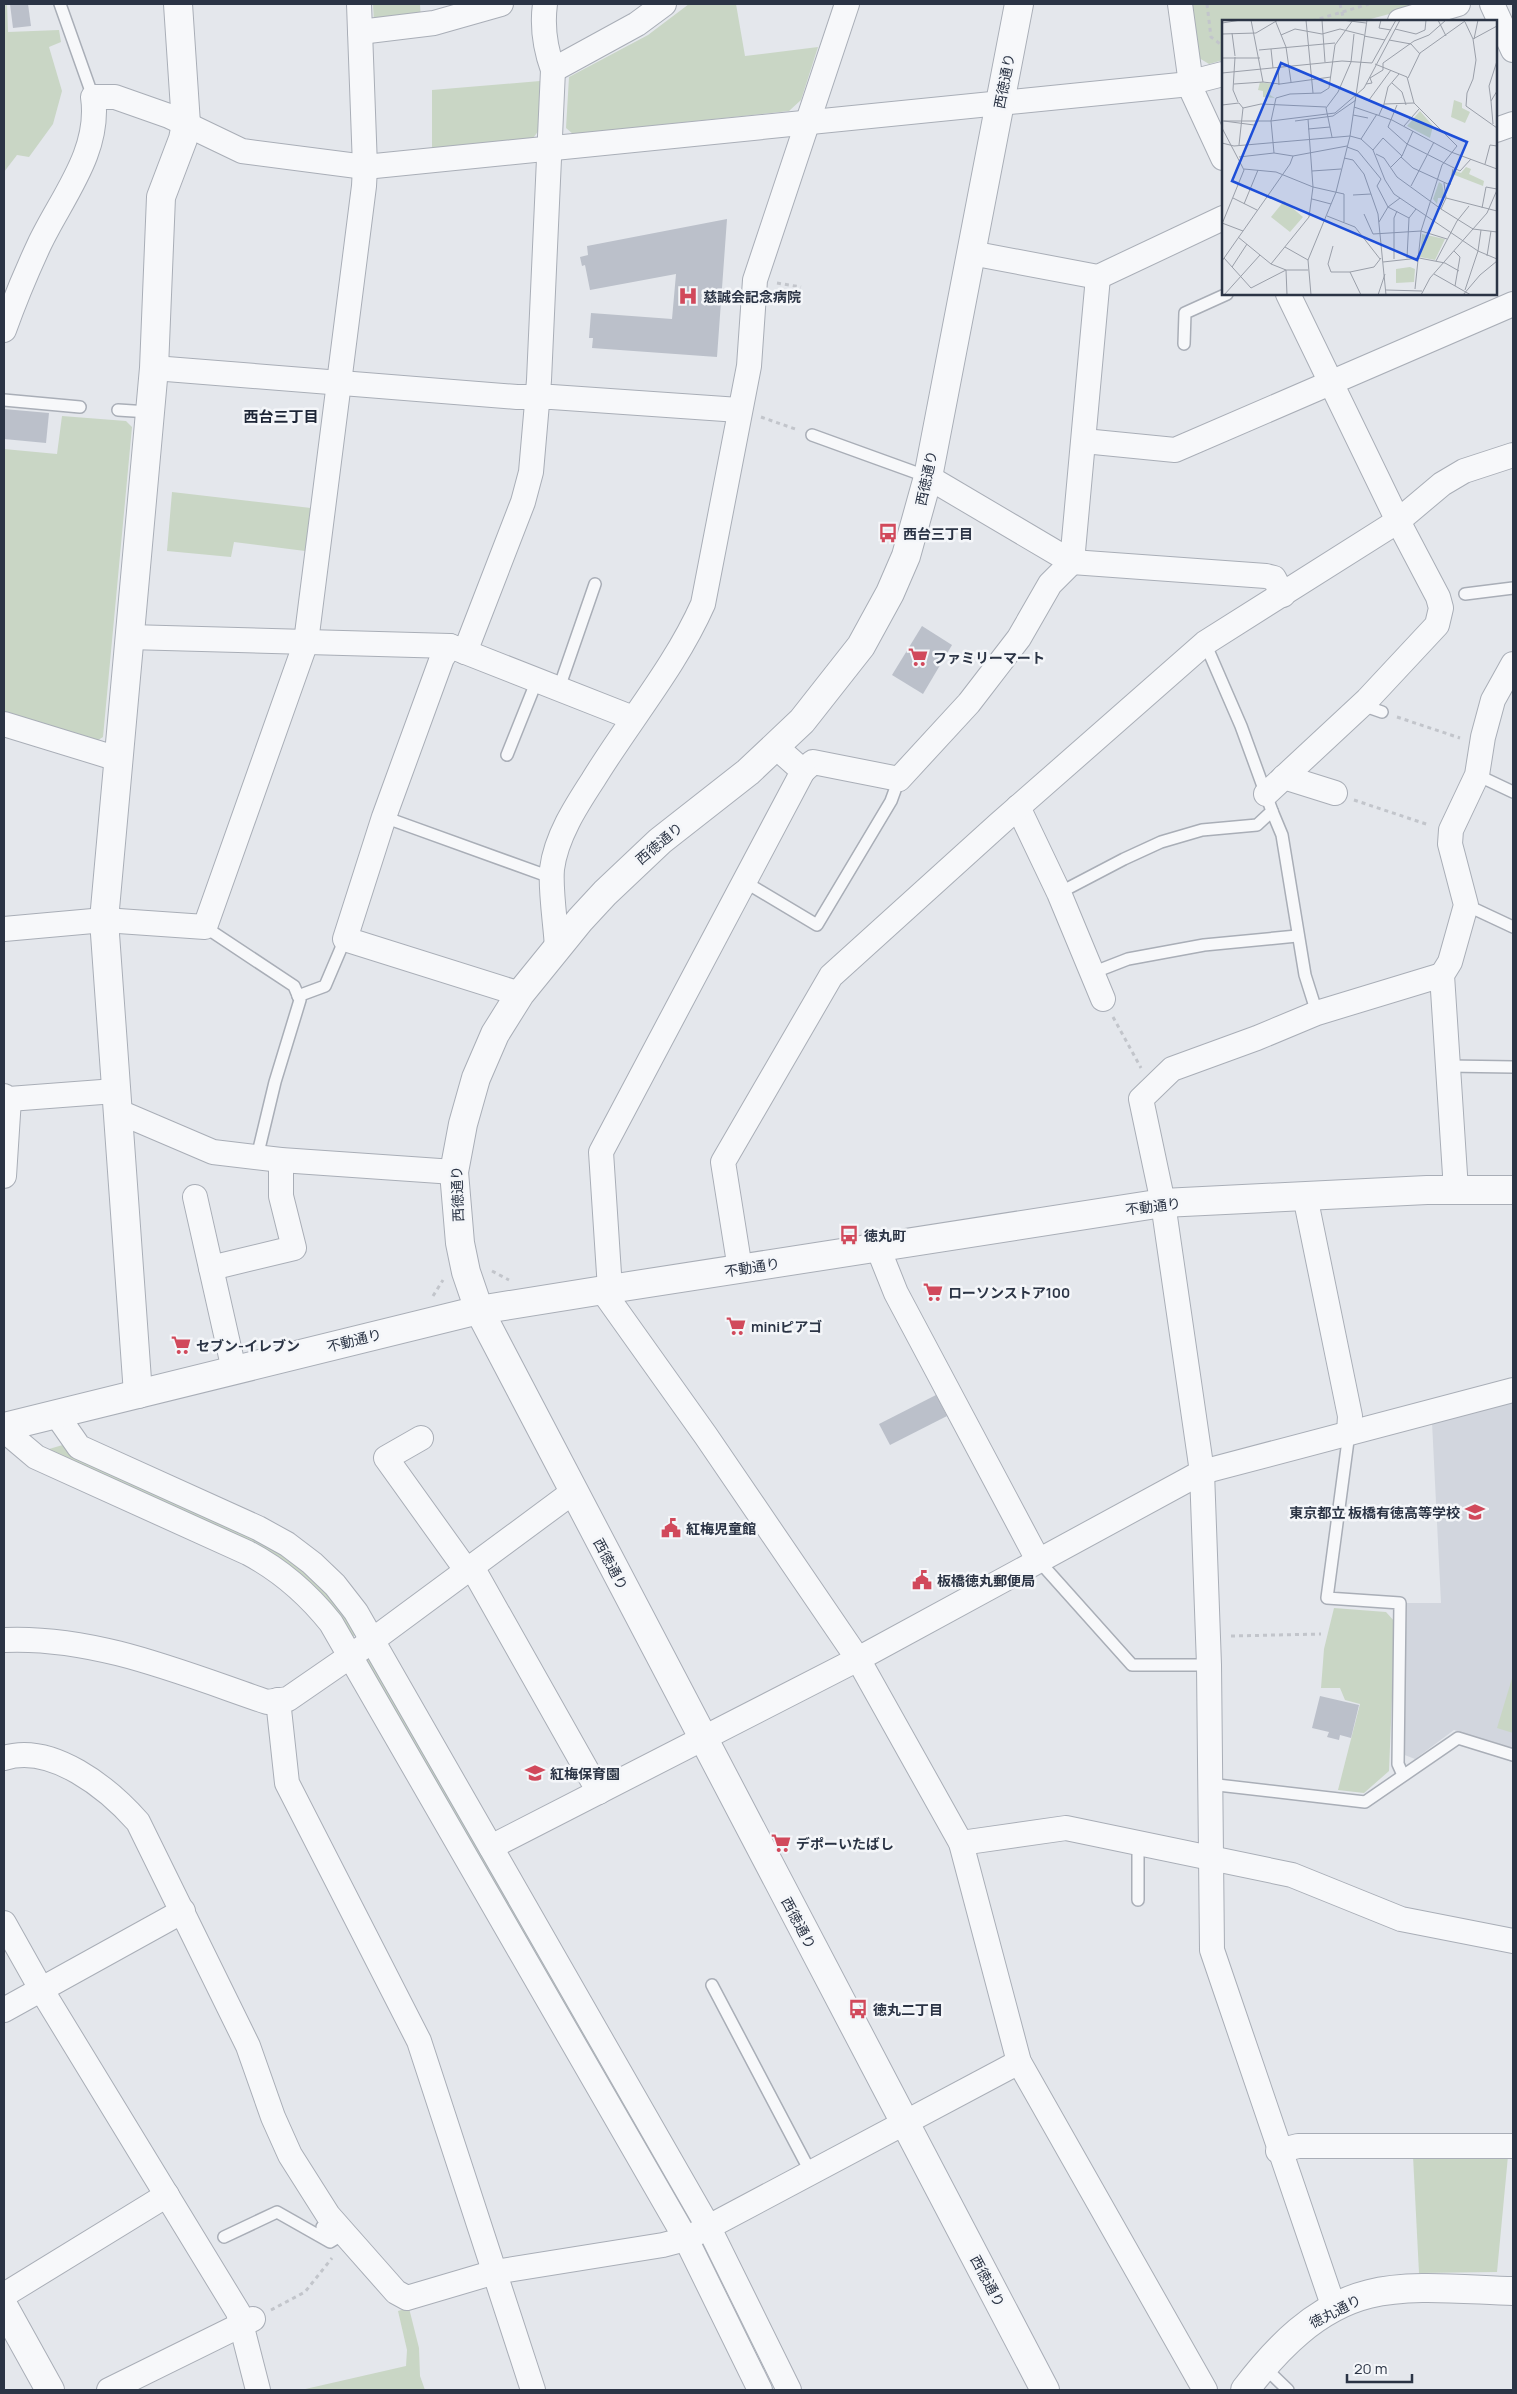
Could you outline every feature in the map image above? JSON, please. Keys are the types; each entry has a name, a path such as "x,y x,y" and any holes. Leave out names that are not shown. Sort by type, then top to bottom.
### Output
{"street":[{"path":"138,1394 104,920 154,368 161,197 183,139 186,124 178,4"},
{"path":"4,929 104,920 204,927 306,642 365,167 358,4"},
{"path":"360,32 434,23 501,4"},
{"path":"520,994 345,939 384,817 442,658 457,649 525,498 531,472 539,380 553,70 547,52 543,18 545,4"},
{"path":"553,70 637,24 664,4"},
{"path":"557,948 552,869 562,836 577,805 688,637 703,604 746,412 755,280 847,4"},
{"name":"西徳通り","path":"1019,4 928,477 906,556 890,593 872,628 850,662 826,693 776,747 632,865 580,920 520,994 496,1034 476,1078 463,1124 454,1172 460,1243 466,1272 479,1310 1045,2390"},
{"path":"1180,4 1190,84 1222,156"},
{"path":"1403,20 1458,4"},
{"path":"1492,4 1513,50"},
{"path":"4,330 39,246 79,170 93,136 93,97 115,97 186,124 242,152 365,167 1190,84 1222,74"},
{"path":"1497,130 1513,124"},
{"path":"971,253 1098,277 1222,218"},
{"path":"1098,277 1072,562 1050,584 1019,638 975,696 899,779 813,762 803,771 601,1152 606,1289 669,1386 706,1436 858,1659 961,1843 1019,2062 1205,2390"},
{"path":"1269,802 1284,777 1372,708 1437,624 1444,597 1398,521 1288,295"},
{"path":"1084,441 1175,450 1513,304"},
{"path":"154,368 746,412"},
{"path":"740,1269 723,1162 831,976 1018,807 1204,643 1398,521 1442,484 1456,476 1513,455"},
{"path":"928,477 1072,562 1266,576 1274,578 1283,595"},
{"path":"129,637 457,649 633,718"},
{"path":"1456,1190 1442,975 1450,962 1466,905 1450,844 1451,833 1477,775 1493,700 1512,668"},
{"path":"4,724 118,759"},
{"path":"776,747 803,771"},
{"path":"1284,777 1335,793"},
{"path":"1018,807 1059,893 1103,999"},
{"path":"1334,2308 1278,2151 1212,1950 1209,1665 1202,1472 1162,1203 1141,1099 1151,1085 1172,1069 1257,1038 1317,1013 1442,975"},
{"path":"4,1176 6,1098 116,1101 213,1152 280,1160 454,1172"},
{"path":"211,1268 294,1248 281,1196 280,1160"},
{"name":"不動通り","path":"4,1428 479,1310 606,1289 1162,1203 1456,1190 1513,1190"},
{"path":"1305,1196 1350,1416 1349,1433"},
{"path":"195,1197 234,1370"},
{"path":"878,1248 896,1293 1038,1560"},
{"path":"491,1847 858,1659 1202,1472 1513,1390"},
{"path":"56,1414 79,1447 258,1528 287,1544 312,1562 335,1585 356,1612 709,2228 789,2390"},
{"path":"4,1428 36,1457 248,1552 271,1565 292,1581 313,1601 331,1623 686,2239 760,2390"},
{"path":"421,1438 386,1458 470,1569 599,1792"},
{"path":"4,1640 59,1640 118,1652 267,1702 288,1699 373,1640 573,1492"},
{"path":"278,1700 287,1783 419,2041 533,2390"},
{"path":"4,1758 30,1754 46,1757 92,1781 118,1800 138,1822 248,2046 273,2117 290,2155 345,2242 396,2292 407,2298 495,2272 663,2245 686,2239 906,2124 1019,2062"},
{"path":"961,1843 1066,1828 1292,1875 1401,1919 1513,1941"},
{"path":"4,2010 183,1911"},
{"path":"4,1923 41,1990 167,2195 204,2249 238,2312 247,2322 258,2390"},
{"path":"1278,2151 1298,2146 1513,2146"},
{"path":"4,2295 167,2195"},
{"name":"徳丸通り","path":"1245,2390 1263,2366 1305,2326 1334,2308 1368,2294 1400,2289 1513,2290"},
{"path":"4,2307 50,2390"},
{"path":"109,2390 247,2322"}],"lane":[{"path":"60,4 93,97"},
{"path":"1184,344 1185,313 1225,295"},
{"path":"4,400 80,407"},
{"path":"118,410 149,412"},
{"path":"812,435 928,477"},
{"path":"559,688 595,584"},
{"path":"1465,594 1513,588"},
{"path":"1204,643 1241,726 1282,835 1297,936 1305,975 1317,1013"},
{"path":"506,755 537,680"},
{"path":"1477,775 1513,792"},
{"path":"745,882 817,925 891,801 899,779"},
{"path":"1059,893 1161,842 1202,830 1258,825 1269,802"},
{"path":"384,817 553,878"},
{"path":"1466,905 1513,927"},
{"path":"204,927 294,986 300,1000 275,1082 257,1157"},
{"path":"1092,973 1128,959 1204,945 1297,936"},
{"path":"298,996 325,986 345,939"},
{"path":"1448,1066 1513,1067"},
{"path":"1349,1433 1327,1598 1400,1604 1398,1764 1403,1775"},
{"path":"1038,1560 1132,1665 1209,1665"},
{"path":"1209,1784 1365,1802 1458,1738 1513,1755"},
{"path":"1138,1843 1138,1900"},
{"path":"712,1986 811,2173"},
{"path":"224,2237 277,2212 330,2242 335,2239 322,2227 331,2218"},
{"path":"1263,2366 1288,2390"}],"path":[{"path":"1207,4 1212,37 1222,45"},
{"path":"1340,4 1344,20"},
{"path":"1315,20 1369,4"},
{"path":"746,412 812,435"},
{"path":"1372,708 1482,746"},
{"path":"1335,793 1451,833"},
{"path":"1103,999 1151,1085"},
{"path":"487,1268 511,1282"},
{"path":"431,1300 445,1275"},
{"path":"1208,1636 1321,1634"},
{"path":"247,2322 306,2292 345,2242"}],"shaded area":[{"name":"東京都立 板橋有徳高等学校","path":"1513,1401 1513,1748 1454,1730 1415,1759 1402,1754 1407,1603 1441,1603 1432,1422"}],"green space":[{"path":"4,4 7,4 8,32 59,30 61,42 49,47 62,91 53,124 29,157 17,155 4,172"},
{"path":"373,4 420,4 421,19 374,23"},
{"path":"689,4 736,4 745,56 818,47 801,100 789,111 573,134 566,128 569,77 648,35"},
{"path":"1192,4 1427,4 1367,20 1222,20 1222,60 1209,64 1199,58"},
{"path":"540,81 539,130 531,141 432,149 432,90"},
{"path":"62,416 126,421 132,427 103,737 95,742 4,714 4,449 57,454"},
{"path":"172,492 311,508 305,551 234,542 231,557 167,551"},
{"path":"66,1444 255,1532 307,1566 360,1632 348,1640 317,1597 39,1452"},
{"path":"1334,1608 1386,1612 1395,1622 1389,1771 1364,1793 1338,1790 1360,1704 1345,1700 1340,1688 1321,1688 1324,1649"},
{"path":"373,1653 697,2217 682,2222 359,1662"},
{"path":"1513,1675 1513,1733 1497,1728"},
{"path":"1413,2156 1508,2156 1497,2272 1419,2273"},
{"path":"409,2308 419,2348 420,2376 425,2390 301,2390 406,2366 407,2350 398,2311"}],"building":[{"path":"10,4 28,4 31,26 13,28"},
{"path":"727,219 717,357 592,348 593,338 589,338 591,313 672,319 676,274 590,290 585,265 582,266 580,257 588,255 587,246"},
{"path":"4,409 49,413 46,443 4,439"},
{"path":"922,626 952,645 923,694 892,675"},
{"path":"936,1395 947,1416 890,1445 879,1424"},
{"path":"1320,1696 1359,1705 1351,1738 1340,1735 1339,1740 1327,1737 1329,1732 1312,1728"}],"place":[{"name":"慈誠会記念病院","path":"688,296"},
{"name":"西台三丁目","path":"888,533"},
{"name":"ファミリーマート","path":"918,657"},
{"name":"徳丸町","path":"849,1235"},
{"name":"ローソンストア100","path":"933,1292"},
{"name":"miniピアゴ","path":"736,1326"},
{"name":"セブン-イレブン","path":"181,1345"},
{"name":"東京都立 板橋有徳高等学校","path":"1475,1512"},
{"name":"紅梅児童館","path":"671,1528"},
{"name":"板橋徳丸郵便局","path":"922,1580"},
{"name":"紅梅保育園","path":"535,1773"},
{"name":"デポーいたばし","path":"781,1843"},
{"name":"徳丸二丁目","path":"858,2009"}],"district":[{"name":"西台三丁目","path":"281,416"}]}
